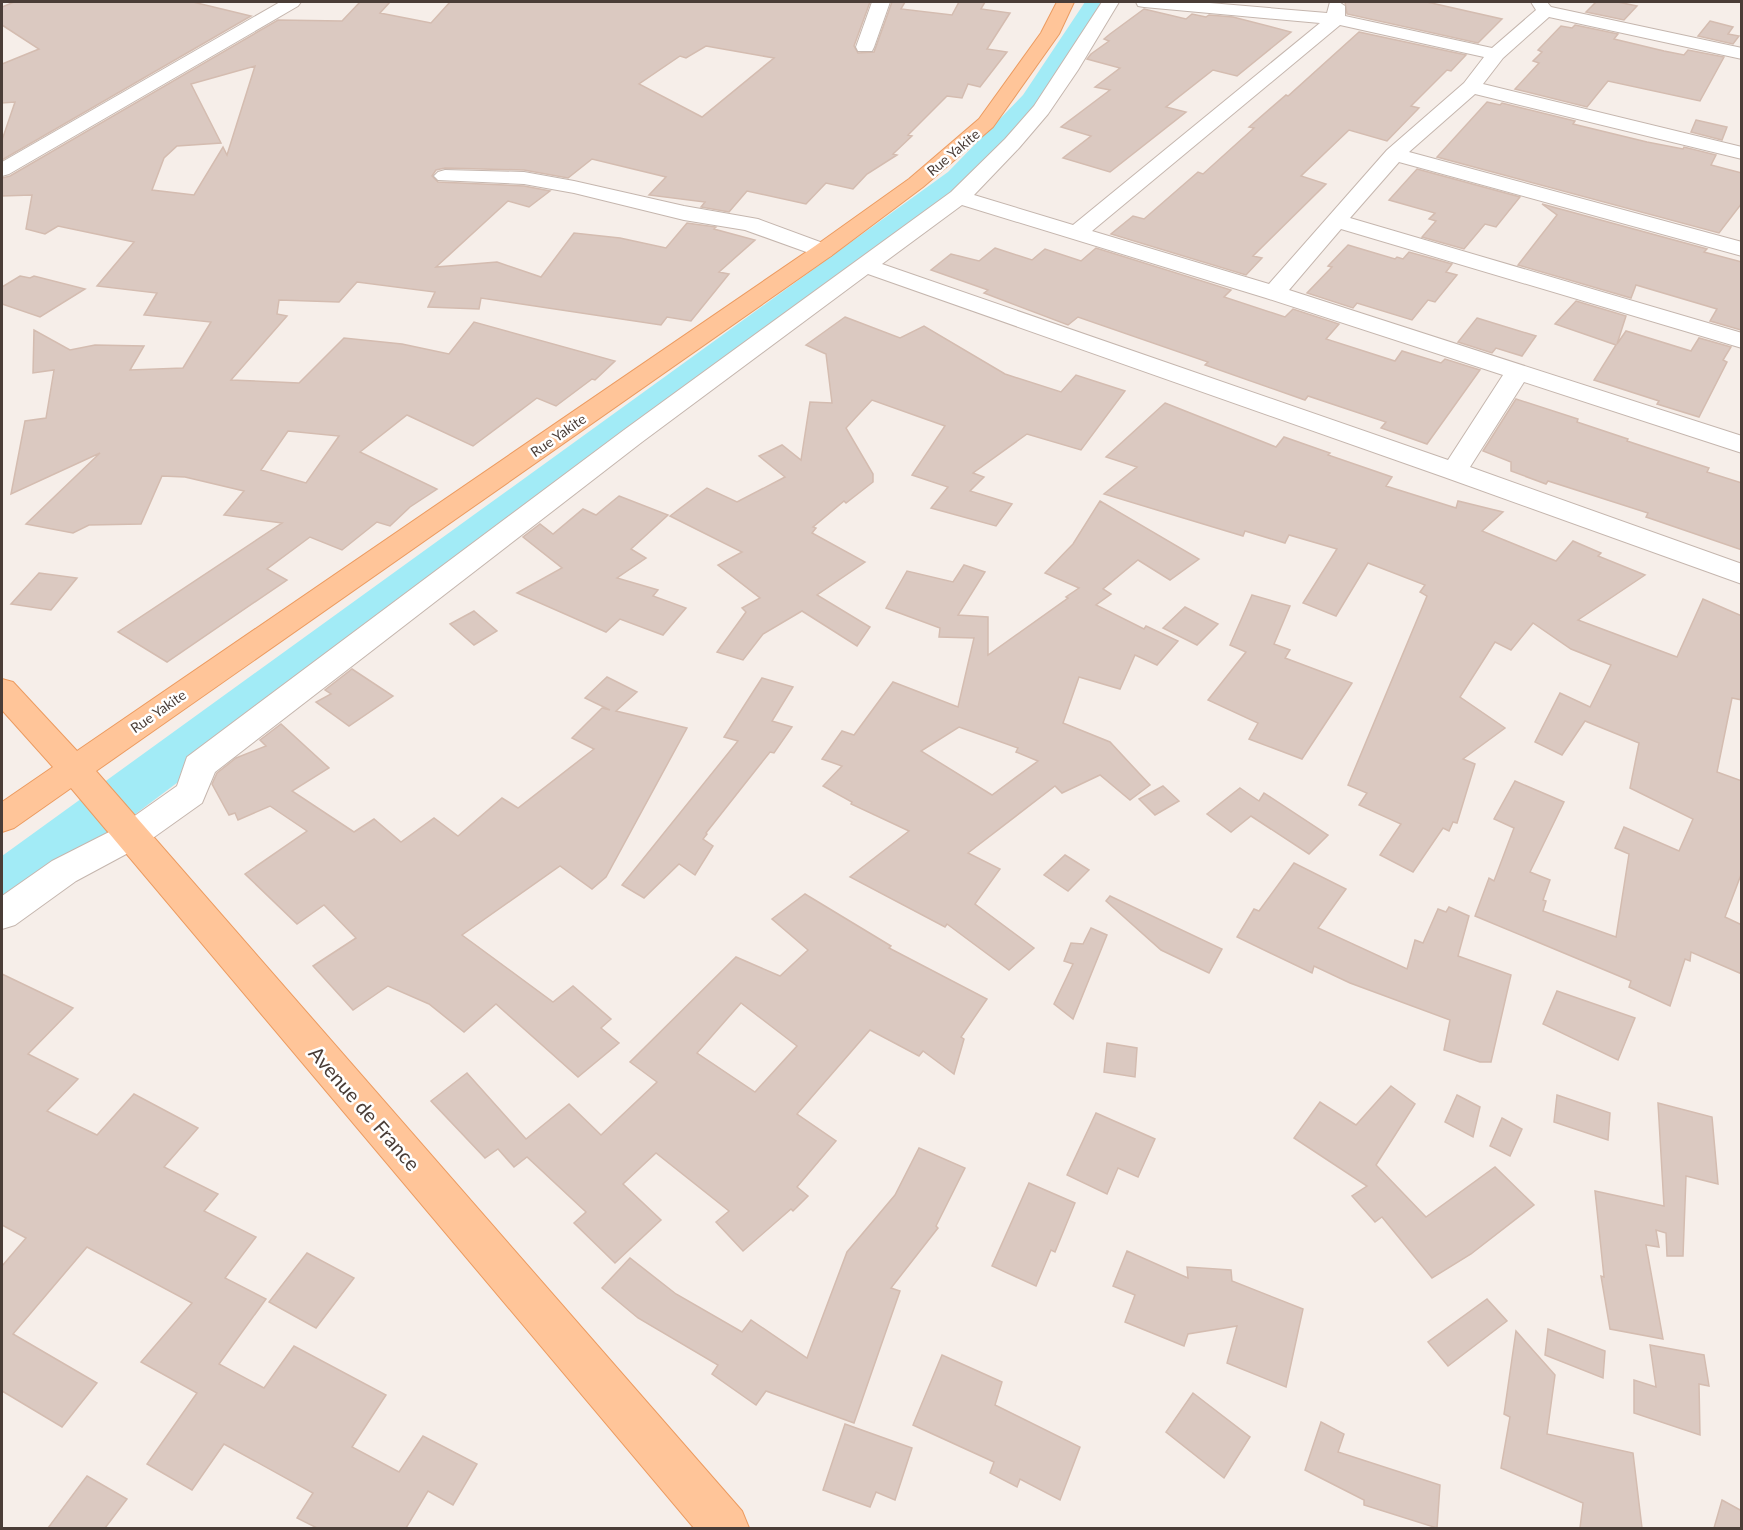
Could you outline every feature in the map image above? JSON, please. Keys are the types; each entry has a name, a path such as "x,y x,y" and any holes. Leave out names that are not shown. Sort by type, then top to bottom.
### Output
{"main road":[{"name":"Rue Yakite","path":"2,819 82,779 916,183 986,123 1050,34 1065,2"},
{"name":"Avenue de France","path":"2,690 127,830 725,1528"}],"street":[{"path":"2,170 292,2"},
{"path":"865,47 881,2"},
{"path":"2,915 127,830 190,794 199,766 651,422 959,197 994,163 1041,110 1081,51 1110,2"},
{"path":"1144,2 1335,10 1496,54"},
{"path":"1274,293 1394,154 1471,87 1496,54 1542,6 1742,54"},
{"path":"1076,233 1335,10"},
{"path":"1471,87 1742,153"},
{"path":"1394,154 1742,249"},
{"path":"445,176 524,178 574,187 684,213 750,224 823,251"},
{"path":"959,197 1274,293 1742,445"},
{"path":"1336,221 1742,341"},
{"path":"866,266 1454,471 1742,575"},
{"path":"1454,471 1517,372"}],"building":[{"path":"14,2 193,2 251,16 2,160 2,140 15,102 2,103 2,64 39,49 2,25 2,7"},
{"path":"360,2 390,2 380,13 431,23 450,2 870,2 854,46 858,53 874,52 892,2 905,2 901,9 952,15 959,2 985,2 981,9 1010,13 987,49 1007,52 980,87 968,84 962,98 947,96 908,135 912,136 893,154 897,155 867,174 853,189 826,183 806,204 747,191 729,212 701,207 705,202 649,195 666,177 592,159 568,178 524,170 445,168 436,170 432,176 438,182 524,186 550,191 529,207 508,201 436,267 497,262 541,277 574,233 620,238 666,248 687,223 716,227 714,229 755,240 719,272 729,274 691,321 667,317 661,325 481,298 479,309 428,307 435,292 357,282 339,302 279,300 277,314 287,316 231,380 299,383 344,338 402,344 449,354 474,322 615,361 595,380 592,379 556,406 537,398 473,446 407,415 360,452 437,489 410,507 390,526 377,522 342,550 310,537 267,569 287,580 167,662 118,632 282,523 224,515 244,491 185,477 162,476 141,524 89,525 73,533 26,524 100,453 11,494 25,421 46,418 54,370 33,373 34,330 70,350 95,345 144,346 130,370 183,368 211,322 144,315 157,293 97,286 134,242 58,226 45,234 26,229 32,195 2,196 2,178 10,176 278,20 342,21","holes":["706,46 774,58 702,117 639,84 680,56 686,58","255,66 227,155 223,147 194,195 152,190 164,158 177,146 221,143 191,84","288,431 339,436 306,483 261,470"]},
{"path":"1345,2 1427,2 1502,19 1478,43 1347,14"},
{"path":"1596,2 1618,2 1637,6 1624,20 1586,12"},
{"path":"1144,9 1186,19 1192,14 1206,17 1209,15 1233,17 1291,32 1237,76 1213,70 1166,107 1186,112 1110,172 1063,158 1091,136 1061,127 1110,90 1095,87 1120,68 1087,59 1109,41 1104,39"},
{"path":"1710,21 1733,27 1728,34 1739,36 1733,44 1698,36"},
{"path":"1575,25 1618,34 1614,39 1664,51 1684,55 1688,50 1724,57 1700,101 1608,81 1587,107 1515,89 1539,63 1533,61 1542,52 1538,50 1561,26 1572,28"},
{"path":"1359,32 1466,55 1451,71 1447,70 1411,106 1419,108 1387,141 1349,130 1301,176 1326,184 1253,256 1262,258 1246,275 1111,234 1133,216 1144,219 1198,172 1203,174 1254,128 1249,127 1286,95 1288,96"},
{"path":"1487,102 1500,105 1502,103 1575,121 1573,124 1647,142 1683,149 1684,147 1716,155 1711,165 1742,173 1742,203 1719,233 1437,157"},
{"path":"1696,120 1727,127 1722,140 1691,132"},
{"path":"1417,169 1520,197 1496,227 1485,224 1464,249 1422,237 1436,221 1429,219 1435,213 1389,200"},
{"path":"1542,204 1707,249 1704,252 1742,262 1741,330 1710,321 1717,309 1636,285 1631,298 1518,265 1557,215"},
{"path":"1348,245 1395,259 1397,257 1403,259 1409,252 1452,264 1446,272 1457,275 1435,302 1428,300 1412,320 1357,303 1353,308 1307,293 1332,267 1328,266"},
{"path":"995,248 1032,260 1045,249 1081,261 1096,248 1231,290 1224,297 1285,317 1293,309 1339,324 1326,339 1395,361 1402,351 1441,363 1445,359 1480,370 1427,444 1381,428 1386,422 1308,396 1305,400 1205,365 1208,362 1078,317 1068,325 984,293 988,290 931,270 951,254 979,261"},
{"path":"20,276 30,278 34,276 85,289 40,317 2,304 2,287"},
{"path":"1576,301 1626,316 1617,344 1626,331 1691,351 1699,338 1731,347 1723,360 1727,362 1699,417 1594,380 1616,345 1555,324"},
{"path":"845,317 900,338 924,326 1005,374 1061,392 1076,375 1125,391 1081,450 1027,434 973,473 984,477 970,491 1012,504 996,526 931,508 948,487 912,475 945,426 872,400 846,428 873,474 873,482 846,503 844,501 813,527 816,528 812,533 865,562 817,595 870,627 857,646 802,611 763,634 743,660 717,652 746,612 742,608 760,598 718,565 742,552 670,516 707,488 737,502 785,477 759,456 782,445 801,460 810,402 832,403 826,354 806,345"},
{"path":"1477,318 1536,336 1522,356 1496,348 1492,353 1458,342"},
{"path":"1516,399 1578,419 1577,422 1709,468 1707,472 1742,483 1742,550 1646,517 1648,513 1548,481 1546,484 1511,471 1511,462 1483,451"},
{"path":"1165,403 1276,447 1284,437 1330,453 1328,455 1392,477 1386,486 1456,508 1458,501 1503,512 1482,531 1556,561 1573,541 1601,553 1598,556 1645,575 1578,620 1677,657 1703,599 1742,616 1742,700 1732,698 1717,772 1742,781 1742,872 1725,917 1742,925 1742,974 1691,952 1690,961 1685,959 1670,1006 1629,987 1631,981 1475,916 1489,878 1494,881 1514,828 1494,819 1515,781 1564,802 1530,872 1550,880 1543,900 1546,901 1543,911 1616,937 1629,854 1615,848 1624,827 1679,851 1693,819 1630,788 1639,743 1585,721 1562,755 1535,742 1560,693 1590,707 1611,665 1571,649 1533,623 1511,650 1495,642 1460,697 1505,728 1463,759 1475,764 1457,823 1453,822 1449,831 1443,828 1413,872 1380,855 1401,824 1359,805 1367,793 1348,785 1427,596 1420,592 1425,585 1368,563 1336,616 1303,603 1337,549 1289,535 1285,543 1245,531 1243,536 1104,494 1137,467 1106,457"},
{"path":"619,496 668,515 631,549 646,558 617,578 658,590 653,596 686,608 663,635 620,619 606,632 517,593 562,568 523,537 540,524 553,534 583,509 596,515"},
{"path":"1100,501 1199,559 1170,580 1138,560 1103,589 1111,594 1096,605 1144,629 1146,626 1178,641 1157,665 1135,655 1120,689 1079,677 1063,723 1110,742 1150,785 1130,800 1100,775 1062,793 1055,786 968,853 1000,869 975,904 1034,948 1009,970 947,924 945,927 850,877 909,831 851,804 852,802 823,786 842,766 822,759 842,731 854,735 893,682 958,707 974,638 939,637 940,628 886,608 907,571 953,582 964,565 985,572 958,615 988,617 988,655 1079,588 1045,573 1073,544","holes":["959,727 1018,748 1016,752 1038,761 992,795 921,751"]},
{"path":"39,573 77,578 51,610 11,604"},
{"path":"1252,595 1290,606 1274,644 1290,650 1285,658 1352,683 1302,759 1249,739 1258,723 1208,700 1246,652 1230,645"},
{"path":"1185,607 1218,624 1197,645 1163,628"},
{"path":"474,611 497,631 474,645 450,624"},
{"path":"352,669 393,696 349,726 316,702 331,694 325,690"},
{"path":"607,677 637,692 616,711 687,728 606,877 592,889 560,866 462,935 553,1002 573,986 611,1019 601,1028 619,1043 578,1077 496,1004 464,1032 429,1004 388,986 353,1010 313,966 356,938 324,905 297,924 245,874 307,831 270,806 238,820 235,813 229,815 212,784 217,773 236,758 266,746 260,740 281,724 329,768 292,791 354,832 374,819 401,842 434,818 458,836 502,798 518,808 594,749 572,738 602,708 610,710 585,698"},
{"path":"762,678 793,687 772,721 792,727 774,753 770,752 706,833 703,839 713,846 695,875 679,864 644,898 622,885 738,741 724,737"},
{"path":"1163,786 1179,801 1155,815 1139,799"},
{"path":"1240,788 1259,801 1264,793 1328,835 1309,854 1251,816 1231,832 1207,814"},
{"path":"1065,855 1089,870 1068,891 1044,875"},
{"path":"1294,863 1346,889 1318,928 1407,969 1415,940 1423,943 1438,909 1446,912 1449,907 1469,916 1458,956 1511,975 1491,1062 1480,1062 1444,1050 1450,1020 1350,983 1314,966 1312,973 1237,937 1254,909 1259,911"},
{"path":"805,894 891,946 889,948 987,999 961,1037 964,1039 954,1074 923,1051 919,1056 870,1030 797,1114 836,1141 797,1187 808,1196 743,1251 716,1222 729,1211 656,1153 623,1184 661,1220 615,1263 574,1223 586,1212 527,1157 514,1167 498,1149 485,1158 431,1101 467,1073 526,1139 569,1104 601,1135 657,1082 630,1062 736,957 780,976 808,950 772,919","holes":["741,1003 797,1046 755,1092 697,1053"]},
{"path":"1110,896 1222,949 1209,973 1161,950 1106,901"},
{"path":"1091,928 1107,935 1073,1019 1054,1004 1073,964 1064,961 1071,943 1083,944"},
{"path":"2,974 73,1008 28,1054 78,1079 47,1111 97,1135 134,1094 198,1128 164,1167 218,1194 204,1211 256,1237 225,1278 266,1299 219,1364 264,1388 294,1346 386,1395 352,1447 399,1472 423,1436 477,1464 453,1505 428,1491 406,1528 317,1528 297,1518 313,1493 224,1444 192,1490 147,1464 197,1393 141,1362 192,1303 87,1247 13,1334 97,1383 62,1427 2,1391 2,1266 26,1238 2,1225"},
{"path":"1557,991 1635,1018 1618,1060 1543,1024"},
{"path":"1107,1043 1137,1048 1135,1077 1104,1072"},
{"path":"1391,1086 1415,1104 1376,1165 1426,1217 1495,1167 1534,1205 1471,1254 1432,1278 1382,1217 1375,1222 1352,1196 1367,1186 1294,1138 1320,1102 1356,1125"},
{"path":"1457,1095 1480,1107 1473,1137 1445,1122"},
{"path":"1557,1095 1610,1113 1608,1140 1554,1122"},
{"path":"1658,1103 1712,1117 1718,1184 1686,1176 1683,1256 1667,1256 1666,1233 1656,1230 1659,1247 1646,1245 1663,1339 1610,1329 1601,1276 1604,1277 1595,1191 1664,1206"},
{"path":"1096,1113 1155,1139 1138,1177 1118,1168 1107,1194 1067,1175"},
{"path":"1502,1118 1522,1129 1510,1156 1490,1146"},
{"path":"919,1148 965,1168 936,1226 938,1228 891,1288 900,1291 854,1423 766,1391 756,1405 712,1374 718,1365 638,1318 602,1288 630,1258 676,1294 742,1332 751,1320 807,1358 847,1252 895,1195"},
{"path":"1029,1183 1075,1203 1055,1252 1051,1250 1036,1286 992,1266"},
{"path":"1127,1251 1188,1278 1187,1267 1231,1270 1232,1281 1303,1309 1286,1387 1227,1363 1237,1326 1188,1334 1184,1346 1125,1322 1135,1295 1113,1286"},
{"path":"307,1253 354,1278 316,1328 269,1302"},
{"path":"1487,1299 1507,1321 1448,1366 1428,1342"},
{"path":"1548,1329 1605,1351 1603,1378 1545,1355"},
{"path":"1516,1331 1555,1375 1547,1434 1633,1453 1642,1528 1580,1528 1583,1503 1501,1468 1510,1417 1504,1414"},
{"path":"1650,1345 1704,1355 1709,1386 1699,1384 1700,1435 1634,1413 1634,1380 1656,1387"},
{"path":"942,1355 1002,1382 995,1405 1080,1447 1060,1500 1020,1479 1017,1487 990,1473 994,1462 913,1425"},
{"path":"1193,1393 1250,1437 1224,1478 1166,1432"},
{"path":"1321,1422 1344,1434 1338,1452 1440,1485 1437,1528 1364,1505 1364,1500 1305,1470"},
{"path":"845,1424 912,1448 895,1500 876,1492 870,1507 823,1490"},
{"path":"87,1476 127,1499 105,1528 48,1528"},
{"path":"1722,1500 1742,1511 1742,1528 1714,1528"}],"waterway":[{"path":"2,885 960,179 1034,101 1099,2"}]}
